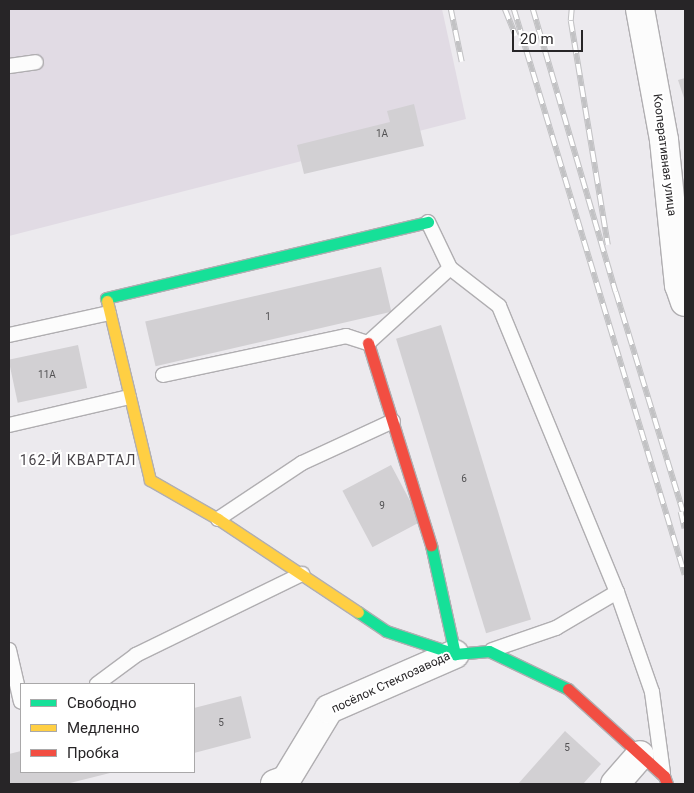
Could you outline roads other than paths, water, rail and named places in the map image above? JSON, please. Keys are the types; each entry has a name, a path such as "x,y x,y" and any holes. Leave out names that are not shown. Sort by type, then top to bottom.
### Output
{"street":[{"name":"Кооперативная улица","path":"640,9 664,140 679,285 685,302"},
{"path":"428,222 106,298 150,480 218,519 386,631 455,654 488,651 570,690 666,780"},
{"path":"368,343 437,563 455,654"},
{"name":"посёлок Стеклозавода","path":"283,783 328,709 455,654"},
{"path":"616,784 640,755"}],"lane":[{"path":"9,66 36,62"},
{"path":"428,222 450,268 499,306 617,592 652,692 666,780"},
{"path":"163,375 346,336 368,343 450,268"},
{"path":"9,335 109,313"},
{"path":"9,425 129,397"},
{"path":"218,519 302,463 393,421"},
{"path":"98,683 136,655 302,574"},
{"path":"488,651 556,628 617,592"},
{"path":"9,650 20,698"}],"railway":[{"path":"451,9 462,62"},
{"path":"505,9 516,36"},
{"path":"514,9 685,575"},
{"path":"533,9 616,292 685,517"},
{"path":"572,9 571,21 608,245"},
{"path":"681,512 685,529"}],"district":[{"name":"162-Й КВАРТАЛ","path":"78,460"}]}
